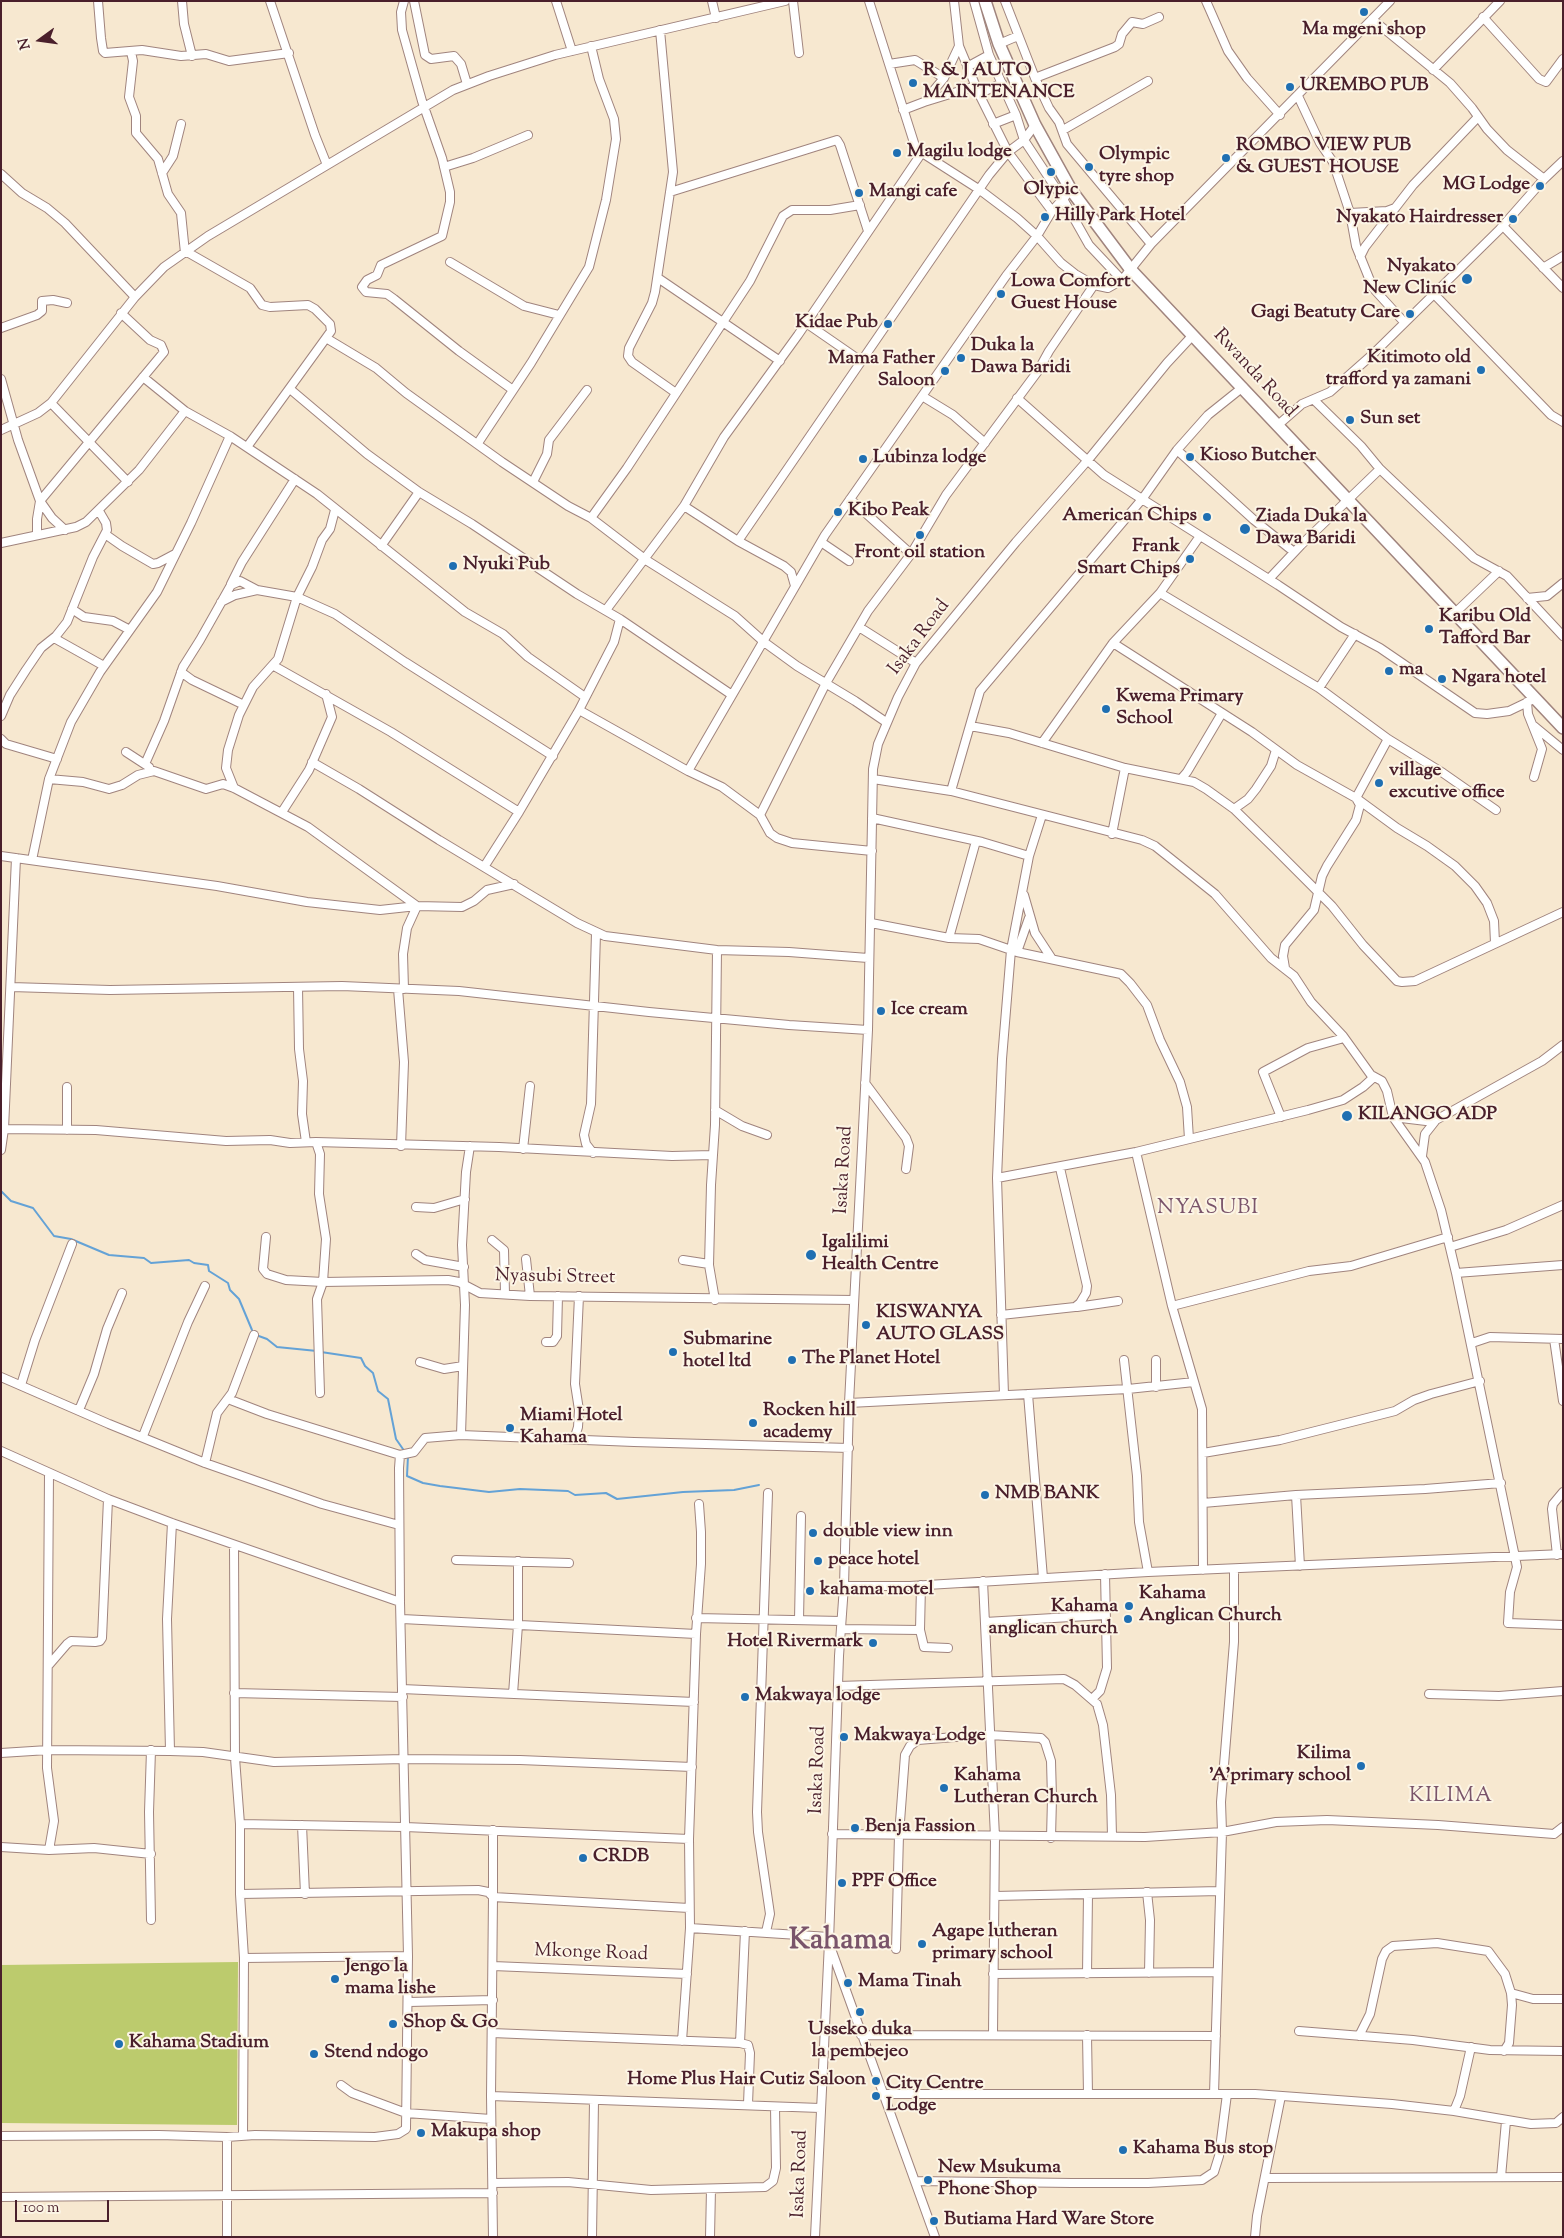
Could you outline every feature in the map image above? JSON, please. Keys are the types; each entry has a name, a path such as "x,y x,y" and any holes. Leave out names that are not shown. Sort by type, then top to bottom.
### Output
{"highway":[{"name":"Rwanda Road","path":"985,1 998,44 1035,125 1071,190 1131,270 1456,612 1530,701 1563,728"}],"street":[{"path":"98,1 103,51 105,53 142,50 181,56 206,54 228,61 289,53"},
{"path":"182,1 184,24 192,56"},
{"path":"270,1 315,135 328,165"},
{"path":"404,1 401,12 402,30 444,167 450,197 443,235 381,265 377,275 367,280 362,287 366,292 387,294 513,390"},
{"path":"414,1 418,26 427,57 431,59 454,56 461,64 467,84"},
{"path":"556,1 572,51"},
{"path":"712,1 716,18"},
{"path":"1,430 38,413 51,403 121,313 164,268 208,236 424,106 467,84 572,51 785,1"},
{"path":"793,1 799,53"},
{"path":"869,1 890,64 912,142 916,149 921,154 980,190 1037,236 1061,263 1094,285 1108,288 1122,280 1151,244 1280,115 1390,1"},
{"path":"954,1 958,46 993,124 1008,152 1052,211"},
{"path":"974,1 989,54 1016,115 1024,140 1063,199 1089,245 1122,280"},
{"path":"1005,1 1034,78 1063,130 1067,144 1151,244"},
{"path":"1433,70 1500,1"},
{"path":"1208,2 1228,51 1247,78 1280,115"},
{"path":"1034,78 1115,47 1120,44 1122,34 1132,22 1143,24 1159,17"},
{"path":"1483,17 1538,79 1546,82 1563,59"},
{"path":"1372,19 1450,82 1507,150 1544,178"},
{"path":"402,30 418,26"},
{"path":"660,30 674,163 658,278 652,303 629,348 628,356 632,362 676,393"},
{"path":"998,44 1018,36"},
{"path":"478,443 583,280 589,267 606,200 616,139 614,119 599,79 591,46"},
{"path":"924,102 944,78 958,46"},
{"path":"130,52 134,61 129,97 136,116 136,133 158,159 168,194 181,213 186,253"},
{"path":"967,67 989,54"},
{"path":"890,64 915,60 944,78"},
{"path":"1063,130 1148,81"},
{"path":"904,110 924,102 1002,83"},
{"path":"1298,96 1320,143 1332,162 1350,213 1360,257 1373,288 1404,322"},
{"path":"993,124 1016,115"},
{"path":"1360,257 1365,247 1413,185 1478,117"},
{"path":"162,172 173,156 181,124"},
{"path":"738,541 980,190 1008,152 1024,140 1035,125"},
{"path":"444,167 473,158 528,135"},
{"path":"670,192 837,140 868,230"},
{"path":"606,610 646,560 684,506 724,438 780,361 921,154"},
{"path":"1278,425 1302,404 1330,392 1373,354 1502,226 1544,178 1563,161"},
{"path":"1,174 22,193 65,223 135,297"},
{"path":"688,771 821,542 1006,276 1037,236 1052,211 1071,190"},
{"path":"591,518 724,322 750,281 783,216 792,210 830,210 860,205"},
{"path":"1350,213 1387,211 1397,207"},
{"path":"1502,226 1563,288"},
{"path":"186,253 244,284 265,306 308,305 315,308 330,324 331,330 326,338 247,448"},
{"path":"1543,268 1563,256"},
{"path":"450,262 518,303 559,315"},
{"path":"658,278 780,361"},
{"path":"760,815 826,683 868,611 911,554 946,495 1038,371 1049,351 1094,285"},
{"path":"1434,294 1551,415 1563,422"},
{"path":"1,328 37,315 42,311 42,301 53,300 67,304"},
{"path":"37,535 36,519 40,501 163,355 164,350 121,313"},
{"path":"806,323 861,361"},
{"name":"Isaka Road","path":"815,2237 829,1939 838,1686 844,1586 849,1403 868,1030 873,779 878,744 886,722 916,663 1016,542 1088,460 1167,363 1193,335"},
{"path":"326,338 376,368 406,392 533,482 568,506 591,518 646,560 735,616 764,642 797,666 886,722"},
{"path":"143,378 185,411 230,436 317,494 465,612 503,634 528,657 585,697"},
{"path":"1,379 14,425 40,501 52,518 65,530"},
{"path":"951,791 980,692 1143,498 1177,450 1208,415 1243,387"},
{"path":"290,389 367,454 419,492 472,524 577,594 620,619 732,696"},
{"path":"533,482 547,454 549,440 587,390"},
{"path":"922,396 953,415 985,443"},
{"path":"1017,398 1104,475 1380,648 1476,713 1487,714 1509,711 1530,701 1532,724 1542,749 1534,777"},
{"path":"1314,400 1361,446 1380,469 1474,558 1499,571 1563,636"},
{"path":"51,403 128,482"},
{"path":"1,543 65,530 86,522 128,482 155,451 185,411"},
{"path":"32,860 49,779 71,722 104,666 157,592 230,436"},
{"path":"1177,450 1254,520 1294,552"},
{"path":"1269,579 1294,552 1380,469"},
{"path":"145,764 171,703 181,672 242,562 295,479"},
{"path":"381,546 419,492"},
{"path":"850,499 911,554"},
{"path":"684,506 738,541 784,566 794,578 795,586"},
{"path":"234,788 227,771 228,750 244,705 253,688 274,666 284,642 297,597 315,561 322,540 330,529 335,510"},
{"path":"1,716 15,686 41,648 54,638 67,622 93,557 105,534 107,526 98,511"},
{"path":"105,534 153,564 158,564 176,554"},
{"path":"1042,742 1114,643 1160,594 1200,536"},
{"path":"821,542 849,561"},
{"path":"1456,612 1499,571"},
{"path":"230,585 242,581 257,590 297,597 335,614 404,662 553,756"},
{"path":"1527,598 1547,596 1563,583"},
{"path":"221,602 235,595 257,590"},
{"path":"1160,594 1319,688 1388,739 1443,773 1496,810"},
{"path":"72,610 84,617 112,621 130,630"},
{"path":"484,867 580,710 614,642 620,619"},
{"path":"859,627 916,663"},
{"path":"1319,688 1355,634"},
{"path":"54,638 104,666"},
{"path":"1114,643 1222,713 1297,765 1356,798 1397,828 1443,857 1475,886 1488,902 1494,921 1495,943"},
{"path":"274,666 326,694 486,789 519,812"},
{"path":"181,672 192,680 244,705"},
{"path":"282,812 312,762 332,717 326,694"},
{"path":"580,710 688,771 722,787 760,815 770,833 777,838 792,843 872,851"},
{"path":"1181,779 1192,765 1222,713"},
{"path":"1532,724 1563,750"},
{"path":"970,726 983,727 1042,742 1125,768 1194,782 1234,809 1318,892 1354,932 1363,945 1397,981 1415,981 1563,912"},
{"path":"1,739 6,744 57,759"},
{"path":"1356,798 1388,739"},
{"path":"1234,809 1248,799 1256,789 1271,766 1276,750"},
{"path":"126,752 157,772 206,788 224,784 282,812 308,827 418,906"},
{"path":"312,762 596,933 614,938 717,950 790,952 868,958"},
{"path":"1112,834 1125,768"},
{"path":"49,779 76,781 109,789 122,785 138,775 157,772"},
{"path":"873,779 951,791 1112,834 1142,840 1155,846 1215,894 1268,955 1285,968 1318,1010 1344,1038 1370,1075 1382,1081 1387,1090 1393,1117 1422,1156 1441,1210 1448,1237 1480,1381 1517,1567 1510,1592 1508,1623 1563,1625"},
{"path":"1285,968 1282,956 1285,945 1313,913 1327,866 1356,820 1360,805 1356,798"},
{"path":"1004,1395 997,1178 1002,1059 1023,891 1029,856 1042,815"},
{"path":"872,818 976,840 1029,856"},
{"path":"949,938 976,840"},
{"path":"1,856 217,886 349,908 380,910 418,906 462,906 474,901 487,890 514,884"},
{"path":"1,1150 4,1129 3,1103 11,987 16,858"},
{"path":"1023,891 1029,918 1039,941 1052,959"},
{"path":"401,1146 404,1062 401,989 403,954 407,928 418,906"},
{"path":"1014,951 1029,918"},
{"path":"871,923 949,938 979,939 996,943 1014,951 1120,974 1141,996 1180,1082 1187,1107 1189,1139"},
{"path":"592,1153 586,1144 584,1135 590,1113 596,933"},
{"path":"715,1300 709,1264 715,1110 717,950"},
{"path":"11,987 118,990 342,986 459,991 716,1019 868,1030"},
{"path":"298,987 299,1049 303,1080 302,1114 306,1142"},
{"path":"1281,1117 1263,1072 1308,1048 1344,1038"},
{"path":"1393,1117 1426,1122 1436,1120 1542,1061 1563,1045"},
{"path":"997,1178 1060,1168 1136,1152 1281,1117 1342,1100 1374,1077"},
{"path":"865,1083 906,1138 909,1146 906,1169"},
{"path":"523,1149 530,1086"},
{"path":"67,1087 67,1130"},
{"path":"715,1110 742,1126 767,1135"},
{"path":"1422,1156 1425,1134 1436,1120"},
{"path":"4,1129 67,1130 226,1140 401,1146 470,1146 672,1156 712,1155"},
{"path":"316,1142 320,1154 320,1194 325,1230 323,1282 318,1294 316,1307 320,1394"},
{"path":"461,1435 465,1285 462,1245 470,1146"},
{"path":"1136,1152 1172,1306 1202,1409 1203,1570"},
{"path":"1060,1168 1087,1286 1083,1299 1075,1307"},
{"path":"416,1207 434,1208 465,1199"},
{"path":"1450,1247 1506,1230 1563,1205"},
{"name":"Nyasubi Street","path":"266,1237 263,1269 267,1274 280,1279 323,1282 448,1280 465,1285 480,1293 530,1296 640,1296 715,1300 854,1300"},
{"path":"1172,1306 1309,1271 1351,1266 1448,1237"},
{"path":"492,1240 504,1250 505,1294"},
{"path":"21,1385 35,1340 72,1244"},
{"path":"416,1254 425,1260 464,1267"},
{"path":"526,1259 530,1296"},
{"path":"683,1260 709,1264"},
{"path":"1456,1273 1563,1265"},
{"path":"143,1436 188,1322 205,1286"},
{"path":"79,1410 94,1374 107,1329 122,1293"},
{"path":"546,1342 552,1342 557,1336 558,1296"},
{"path":"574,1440 578,1427 579,1410 575,1384 579,1296"},
{"path":"1002,1315 1118,1301"},
{"path":"205,1463 217,1413 228,1399 236,1384 254,1335"},
{"path":"1472,1343 1490,1337 1563,1339"},
{"path":"1554,1339 1563,1401"},
{"path":"1124,1360 1139,1522 1148,1572"},
{"path":"1156,1360 1156,1387"},
{"path":"420,1362 444,1369 463,1366"},
{"path":"1,1377 205,1463 322,1504 399,1525"},
{"path":"1202,1453 1280,1440 1395,1411 1414,1400 1431,1394 1480,1381"},
{"path":"849,1403 1128,1389 1194,1382"},
{"path":"1028,1394 1044,1578"},
{"path":"228,1399 266,1414 400,1454 414,1452 425,1438 461,1435 849,1448"},
{"path":"1,1451 108,1499 400,1602"},
{"path":"1,2136 386,2136 398,2134 406,2129 408,1891 405,1827 402,1619 400,1602 400,1454"},
{"path":"49,1473 48,1783 53,1803 54,1821 49,1850"},
{"path":"1203,1503 1296,1495 1425,1489 1501,1483"},
{"path":"844,1586 921,1585 1105,1574 1560,1555 1552,1508 1563,1492"},
{"path":"766,1932 770,1914 758,1832 757,1812 768,1493"},
{"path":"1296,1495 1300,1566"},
{"path":"48,1666 71,1642 95,1642 100,1641 102,1638 108,1499"},
{"path":"682,2041 690,1928 689,1839 696,1618 702,1532 699,1504"},
{"path":"799,1620 801,1516"},
{"path":"170,1751 167,1619 172,1523"},
{"path":"234,1545 235,1758 240,1824 240,1894 244,1958 243,2136"},
{"path":"456,1560 569,1563"},
{"path":"513,1694 518,1625 518,1561"},
{"path":"1214,2094 1222,1832 1221,1802 1234,1642 1234,1569"},
{"path":"1093,1698 1100,1691 1106,1668 1105,1574"},
{"path":"983,1581 995,1837 994,2034"},
{"path":"921,1585 920,1630 924,1647 948,1648"},
{"path":"985,1622 1105,1615"},
{"path":"696,1618 841,1621"},
{"path":"402,1619 696,1634"},
{"path":"841,1630 920,1630"},
{"path":"838,1686 1064,1679 1075,1684 1093,1698 1099,1710 1106,1744 1112,1795 1112,1836"},
{"path":"1430,1694 1499,1696 1563,1691"},
{"path":"234,1693 403,1692 513,1694 694,1702"},
{"path":"896,1949 899,1835 904,1754 918,1740 990,1736 1032,1736 1041,1738 1045,1742 1051,1762 1051,1838"},
{"path":"1,1753 48,1750 152,1750 203,1752 274,1762 404,1759 520,1760 692,1767"},
{"path":"151,1920 149,1773 152,1750"},
{"path":"832,1834 1051,1838 1183,1836 1222,1832 1268,1823 1335,1820 1438,1825 1554,1834 1563,1827"},
{"path":"240,1824 405,1827 689,1839"},
{"path":"302,1825 305,1894"},
{"path":"493,1830 491,2096 493,2237"},
{"path":"1,1847 49,1850 94,1848 151,1854"},
{"path":"240,1894 478,1890 488,1892 492,1897 689,1908"},
{"path":"995,1896 1220,1891"},
{"path":"1147,1892 1150,1920 1148,1973"},
{"path":"1087,1974 1088,1894"},
{"path":"690,1928 766,1932 829,1939 861,2035 935,2237"},
{"path":"740,2043 745,1931"},
{"path":"1359,2036 1370,2014 1382,1959 1386,1951 1393,1946 1437,1943 1488,1951 1504,1974 1511,1993 1509,2043 1504,2051"},
{"path":"244,1958 408,1956"},
{"name":"Mkonge Road","path":"493,1966 687,1974"},
{"path":"993,1974 1217,1972"},
{"path":"1511,1993 1532,1999 1563,1999"},
{"path":"408,2002 493,2000"},
{"path":"1299,2031 1504,2051 1563,2052"},
{"path":"492,2033 740,2043 748,2045 750,2053 748,2104"},
{"path":"861,2035 1216,2036"},
{"path":"1087,2035 1088,2094"},
{"path":"1454,2111 1460,2096 1471,2047"},
{"path":"341,2085 352,2093 406,2113 492,2119"},
{"path":"883,2094 1227,2094 1370,2102 1454,2111 1506,2121 1544,2125 1556,2123 1563,2117"},
{"path":"915,2181 1072,2184 1202,2180 1214,2172 1219,2156 1227,2094"},
{"path":"491,2096 820,2108"},
{"path":"1255,2237 1257,2216 1281,2096"},
{"path":"592,2237 594,2101"},
{"path":"493,2183 568,2182 651,2190 760,2188 774,2181 776,2168 775,2107"},
{"path":"1501,2177 1506,2121"},
{"path":"227,2137 227,2237"},
{"path":"1265,2178 1563,2177"},
{"path":"710,2237 711,2189"},
{"path":"1,2197 228,2197 493,2193"}],"green space":[{"name":"Kahama Stadium","path":"238,1962 237,2125 1,2123 1,1965"}],"waterway":[{"path":"1,1191 11,1201 33,1208 54,1236 71,1239 109,1255 144,1258 151,1263 189,1260 194,1263 208,1265 209,1271 228,1283 230,1290 239,1299 256,1335 267,1339 277,1347 317,1351"},
{"path":"321,1352 361,1358 365,1366 373,1373 378,1391 388,1399 396,1439 405,1452"},
{"path":"408,1456 407,1476 423,1483 489,1492 520,1489 568,1491 575,1495 606,1493 617,1499 683,1492 734,1490 759,1485"}],"place":[{"name":"Ma mgeni shop","path":"1364,12"},
{"name":"R & J AUTO MAINTENANCE","path":"913,83"},
{"name":"UREMBO PUB","path":"1290,87"},
{"name":"Magilu lodge","path":"897,153"},
{"name":"ROMBO VIEW PUB & GUEST HOUSE","path":"1226,158"},
{"name":"Olympic tyre shop","path":"1089,167"},
{"name":"Olypic","path":"1051,172"},
{"name":"MG Lodge","path":"1540,186"},
{"name":"Mangi cafe","path":"859,193"},
{"name":"Hilly Park Hotel","path":"1045,217"},
{"name":"Nyakato Hairdresser","path":"1513,219"},
{"name":"Nyakato New Clinic","path":"1467,279"},
{"name":"Lowa Comfort Guest House","path":"1001,294"},
{"name":"Gagi Beatuty Care","path":"1410,314"},
{"name":"Kidae Pub","path":"888,324"},
{"name":"Duka la Dawa Baridi","path":"961,358"},
{"name":"Kitimoto old trafford ya zamani","path":"1481,370"},
{"name":"Mama Father Saloon","path":"945,371"},
{"name":"Sun set","path":"1350,420"},
{"name":"Kioso Butcher","path":"1190,457"},
{"name":"Lubinza lodge","path":"863,459"},
{"name":"Kibo Peak","path":"838,512"},
{"name":"American Chips","path":"1207,517"},
{"name":"Ziada Duka la Dawa Baridi","path":"1245,529"},
{"name":"Front oil station","path":"920,535"},
{"name":"Frank Smart Chips","path":"1190,559"},
{"name":"Nyuki Pub","path":"453,566"},
{"name":"Karibu Old Tafford Bar","path":"1429,629"},
{"name":"ma","path":"1389,671"},
{"name":"Ngara hotel","path":"1442,679"},
{"name":"Kwema Primary School","path":"1106,709"},
{"name":"village excutive office","path":"1379,783"},
{"name":"Ice cream","path":"881,1011"},
{"name":"KILANGO ADP","path":"1347,1116"},
{"name":"Igalilimi Health Centre","path":"811,1255"},
{"name":"KISWANYA AUTO GLASS","path":"866,1325"},
{"name":"Submarine hotel ltd","path":"673,1352"},
{"name":"The Planet Hotel","path":"792,1360"},
{"name":"Rocken hill academy","path":"753,1423"},
{"name":"Miami Hotel Kahama","path":"510,1428"},
{"name":"NMB BANK","path":"985,1495"},
{"name":"double view inn","path":"813,1533"},
{"name":"peace hotel","path":"818,1561"},
{"name":"kahama motel","path":"810,1591"},
{"name":"Kahama Anglican Church","path":"1129,1606"},
{"name":"Kahama anglican church","path":"1128,1619"},
{"name":"Hotel Rivermark","path":"873,1643"},
{"name":"Makwaya lodge","path":"745,1697"},
{"name":"Makwaya Lodge","path":"844,1737"},
{"name":"Kilima 'A'primary school","path":"1361,1766"},
{"name":"Kahama Lutheran Church","path":"944,1788"},
{"name":"Benja Fassion","path":"855,1828"},
{"name":"CRDB","path":"583,1858"},
{"name":"PPF Office","path":"842,1883"},
{"name":"Agape lutheran primary school","path":"922,1944"},
{"name":"Jengo la mama lishe","path":"335,1979"},
{"name":"Mama Tinah","path":"848,1983"},
{"name":"Usseko duka la pembejeo","path":"860,2012"},
{"name":"Shop & Go","path":"393,2024"},
{"name":"Kahama Stadium","path":"119,2044"},
{"name":"Stend ndogo","path":"314,2054"},
{"name":"Home Plus Hair Cutiz Saloon","path":"876,2081"},
{"name":"City Centre Lodge","path":"876,2096"},
{"name":"Makupa shop","path":"421,2133"},
{"name":"Kahama Bus stop","path":"1123,2150"},
{"name":"New Msukuma Phone Shop","path":"928,2180"},
{"name":"Butiama Hard Ware Store","path":"934,2221"}],"district":[{"name":"NYASUBI","path":"1208,1209"},
{"name":"KILIMA","path":"1451,1797"},
{"name":"Kahama","path":"840,1943"}]}
